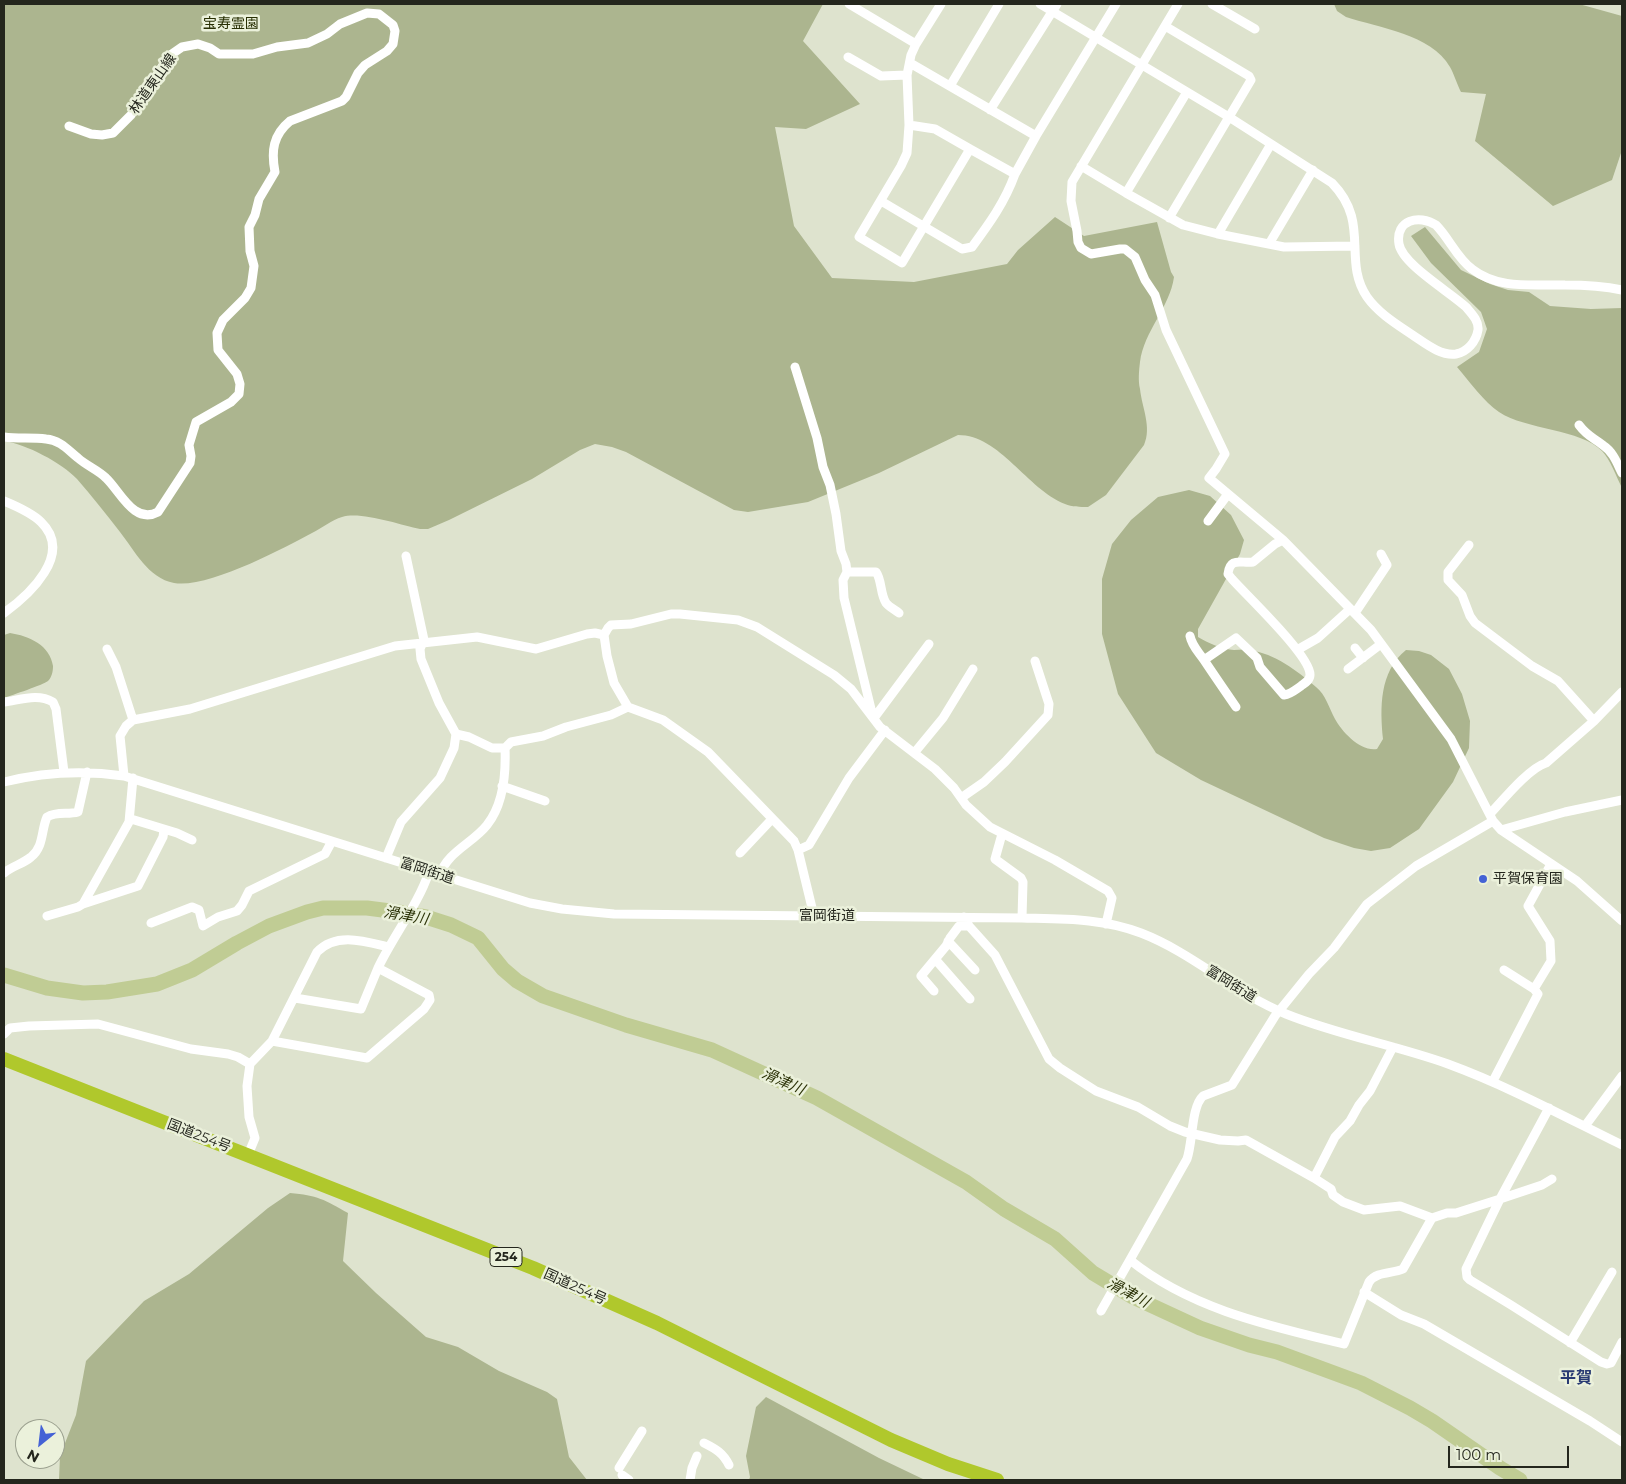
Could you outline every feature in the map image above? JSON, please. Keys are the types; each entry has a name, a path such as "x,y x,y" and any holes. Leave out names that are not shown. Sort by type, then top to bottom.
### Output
{"highway":[{"name":"国道254号","path":"4,1059 558,1279 674,1331 891,1440 948,1464 997,1480"}],"street":[{"path":"850,4 916,44"},
{"path":"939,4 916,44 907,75 909,125 904,159 859,237 902,263 970,148"},
{"path":"950,86 999,4"},
{"path":"1040,4 1055,8 1096,37 1229,117 1332,184 1344,197 1353,217 1358,276 1368,298 1382,313 1420,340 1442,352 1458,354 1465,351 1471,345 1478,330 1477,322 1474,315 1466,307 1412,264 1402,253 1399,245 1399,236 1404,225 1410,221 1422,219 1436,225 1471,268 1497,282 1522,285 1605,286 1622,290"},
{"path":"880,201 962,249 972,247 1008,194 1015,174 1036,136 1116,4"},
{"path":"1178,4 1072,182 1070,195 1078,231 1078,242 1085,252 1091,254 1125,249 1135,257 1145,280 1155,295 1166,330 1224,454 1216,469 1208,478 1283,540 1353,611 1381,644 1451,739 1491,818 1501,830 1577,881 1622,921"},
{"path":"1212,4 1255,29"},
{"path":"990,110 1055,8"},
{"name":"林道東山線","path":"4,437 47,439 62,445 76,458 107,478 135,512 144,516 151,516 158,512 190,463 189,445 196,422 231,402 239,394 240,384 237,374 218,350 217,333 224,320 245,298 250,288 254,266 250,251 250,227 259,199 275,172 272,158 276,139 283,126 290,121 346,98 358,73 365,65 387,51 393,44 395,31 393,25 387,19 379,14 367,13 340,24 327,34 308,43 277,47 253,54 219,54 210,48 198,44 182,47 169,56 132,115 113,133 91,134 69,126"},
{"path":"1165,26 1249,76 1251,80 1169,218"},
{"path":"848,57 881,76 907,75"},
{"path":"910,63 1036,136"},
{"path":"1126,192 1187,92"},
{"path":"909,125 935,129 1015,174"},
{"path":"1218,234 1271,144"},
{"path":"1081,166 1183,225 1284,247 1355,246"},
{"path":"1269,244 1313,170"},
{"path":"795,367 817,438 823,467 830,484 836,514 840,551 846,564 847,572 843,580 844,598 874,718"},
{"path":"1579,425 1588,436 1612,453 1622,473"},
{"path":"1208,521 1228,494"},
{"path":"4,501 41,522 50,536 53,547 51,559 39,580 17,604 4,613"},
{"path":"1204,660 1236,638 1257,658 1260,667 1284,695 1289,694 1307,682 1310,672 1297,650 1228,574 1234,562 1253,562 1274,544 1283,540"},
{"path":"1469,545 1447,576 1448,580 1462,596 1470,616 1475,623 1532,666 1558,680 1594,721"},
{"path":"1297,650 1318,638 1353,611 1387,565 1380,554"},
{"path":"386,858 401,822 440,778 454,748 456,734 421,659 420,650 424,640 406,556"},
{"path":"847,572 876,572 880,577 880,585 886,602 899,613"},
{"path":"814,916 798,850 794,841 708,752 663,720 628,707 614,684 607,656 604,635 611,625 646,621 671,614 722,618 749,623 790,646 834,675 851,689 885,730 915,752 945,778 966,805 990,827 1038,850 1108,891 1112,898 1106,924"},
{"path":"83,904 131,819 128,777 120,736 126,726 133,720 190,709 394,646 477,637 536,649 587,634 604,635"},
{"path":"1190,636 1192,644 1208,669 1236,707"},
{"path":"874,718 929,644"},
{"path":"1348,669 1381,644"},
{"path":"108,648 133,720"},
{"path":"1355,648 1363,658"},
{"path":"961,798 984,782 1005,762 1048,715 1050,704 1035,661"},
{"path":"915,752 943,718 973,669"},
{"path":"1102,1310 1187,1159 1198,1103 1203,1096 1232,1085 1279,1011 1309,974 1334,948 1370,901 1416,866 1491,818 1524,779 1540,765 1546,763 1594,721 1622,692"},
{"path":"4,702 32,698 42,698 53,702 56,709 64,772"},
{"path":"440,875 442,868 456,853 487,826 498,806 502,786 505,748 511,742 543,736 628,707"},
{"path":"798,850 808,845 849,778 885,730"},
{"path":"456,734 469,737 492,748 505,748"},
{"name":"富岡街道","path":"4,782 30,775 64,772 86,772 128,777 530,903 587,912 614,914 1022,918 1076,920 1106,924 1141,933 1168,945 1252,998 1279,1011 1447,1064 1493,1081 1622,1145"},
{"path":"4,872 33,856 40,843 47,817 60,813 78,812 86,772"},
{"path":"502,786 545,801"},
{"path":"1501,830 1557,814 1622,800"},
{"path":"131,819 192,840"},
{"path":"740,853 772,819"},
{"path":"47,916 78,908 83,904 138,886 160,844 164,830"},
{"path":"1002,834 995,859 1022,878 1022,918"},
{"path":"151,923 192,907 199,910 203,926 207,925 218,917 237,911 249,891 325,854 332,841"},
{"path":"1534,989 1551,961 1550,941 1528,906 1551,864"},
{"path":"295,998 361,1009 389,945 424,886 429,872"},
{"path":"964,917 969,926 995,955 1049,1059 1096,1091 1138,1107 1170,1126 1193,1134 1220,1140 1246,1140 1314,1178 1331,1189 1333,1195 1343,1202 1364,1210 1400,1206 1432,1218 1456,1214 1542,1185 1552,1178"},
{"path":"934,992 921,976 959,926 969,926"},
{"path":"248,1155 254,1138 249,1117 250,1064 272,1041 313,959 323,946 343,939 389,945"},
{"path":"948,941 975,970"},
{"path":"935,959 970,999"},
{"path":"272,1041 366,1058 424,1009 430,1000 429,995 422,990 378,968"},
{"path":"1493,1081 1538,994 1534,989 1504,970"},
{"path":"4,1034 10,1028 98,1024 191,1049 228,1054 250,1064"},
{"path":"1314,1178 1335,1137 1350,1121 1370,1090 1393,1047"},
{"path":"1585,1126 1622,1076"},
{"path":"1549,1108 1500,1199 1466,1269 1467,1277 1601,1362 1611,1363 1622,1342"},
{"path":"1130,1261 1185,1294 1230,1313 1268,1326 1344,1344 1364,1292 1372,1278 1380,1274 1397,1272 1403,1269 1432,1218"},
{"path":"1570,1343 1612,1272"},
{"path":"1364,1292 1401,1315 1424,1324 1582,1416 1622,1442"},
{"path":"630,1480 620,1471 642,1431"},
{"path":"704,1443 719,1451 729,1465"},
{"path":"690,1480 697,1456"}],"green space":[{"name":"宝寿霊園","path":"4,4 823,4 803,41 860,104 806,129 775,127 794,226 832,278 914,282 1007,264 1018,250 1055,217 1084,236 1157,222 1174,277 1168,299 1146,340 1140,362 1139,383 1147,424 1144,445 1106,495 1088,507 1068,505 1051,497 987,444 973,437 958,435 879,473 808,502 748,512 734,510 626,452 595,444 580,450 532,479 428,529 420,529 370,517 342,517 264,557 224,574 188,583 174,583 165,580 149,570 77,479 53,461 33,450 4,441"},
{"path":"1334,4 1579,4 1622,16 1622,150 1612,180 1553,206 1475,141 1486,94 1461,92 1450,67 1430,47 1403,34 1346,17 1337,11"},
{"path":"1425,227 1461,270 1490,284 1508,290 1529,292 1550,306 1591,309 1622,308 1622,488 1608,459 1593,444 1581,438 1524,423 1499,412 1482,397 1457,367 1479,352 1487,329 1481,312 1431,263 1411,236"},
{"path":"1189,490 1210,496 1231,515 1244,540 1240,554 1198,629 1198,637 1225,648 1259,652 1285,664 1319,690 1338,724 1347,735 1359,744 1371,749 1377,749 1383,739 1383,691 1386,680 1397,659 1406,650 1419,651 1431,655 1449,669 1462,694 1470,721 1469,748 1453,782 1419,829 1390,848 1371,851 1354,848 1324,838 1201,780 1156,753 1118,694 1102,634 1102,579 1112,544 1131,520 1158,497"},
{"path":"10,633 24,636 43,647 48,652 53,670 50,678 45,683 4,698 4,635"},
{"path":"290,1193 320,1199 348,1213 343,1261 426,1337 458,1347 499,1371 547,1392 557,1399 569,1457 587,1480 59,1480 59,1469 65,1469 65,1443 76,1415 86,1361 144,1301 189,1274 268,1208"},
{"path":"766,1397 879,1458 925,1480 749,1480 746,1456 756,1407"}],"waterway":[{"name":"滑津川","path":"4,975 47,988 83,993 107,992 157,984 192,970 269,926 323,908 367,908 398,912 426,917 451,925 478,938 503,969 517,981 543,996 626,1025 712,1050 817,1098 966,1182 1004,1209 1055,1239 1093,1273 1133,1297 1200,1328 1249,1345 1277,1352 1361,1383 1432,1421 1520,1480"}],"place":[{"name":"平賀保育園","path":"1483,879"}],"district":[{"name":"平賀","path":"1576,1378"}]}
